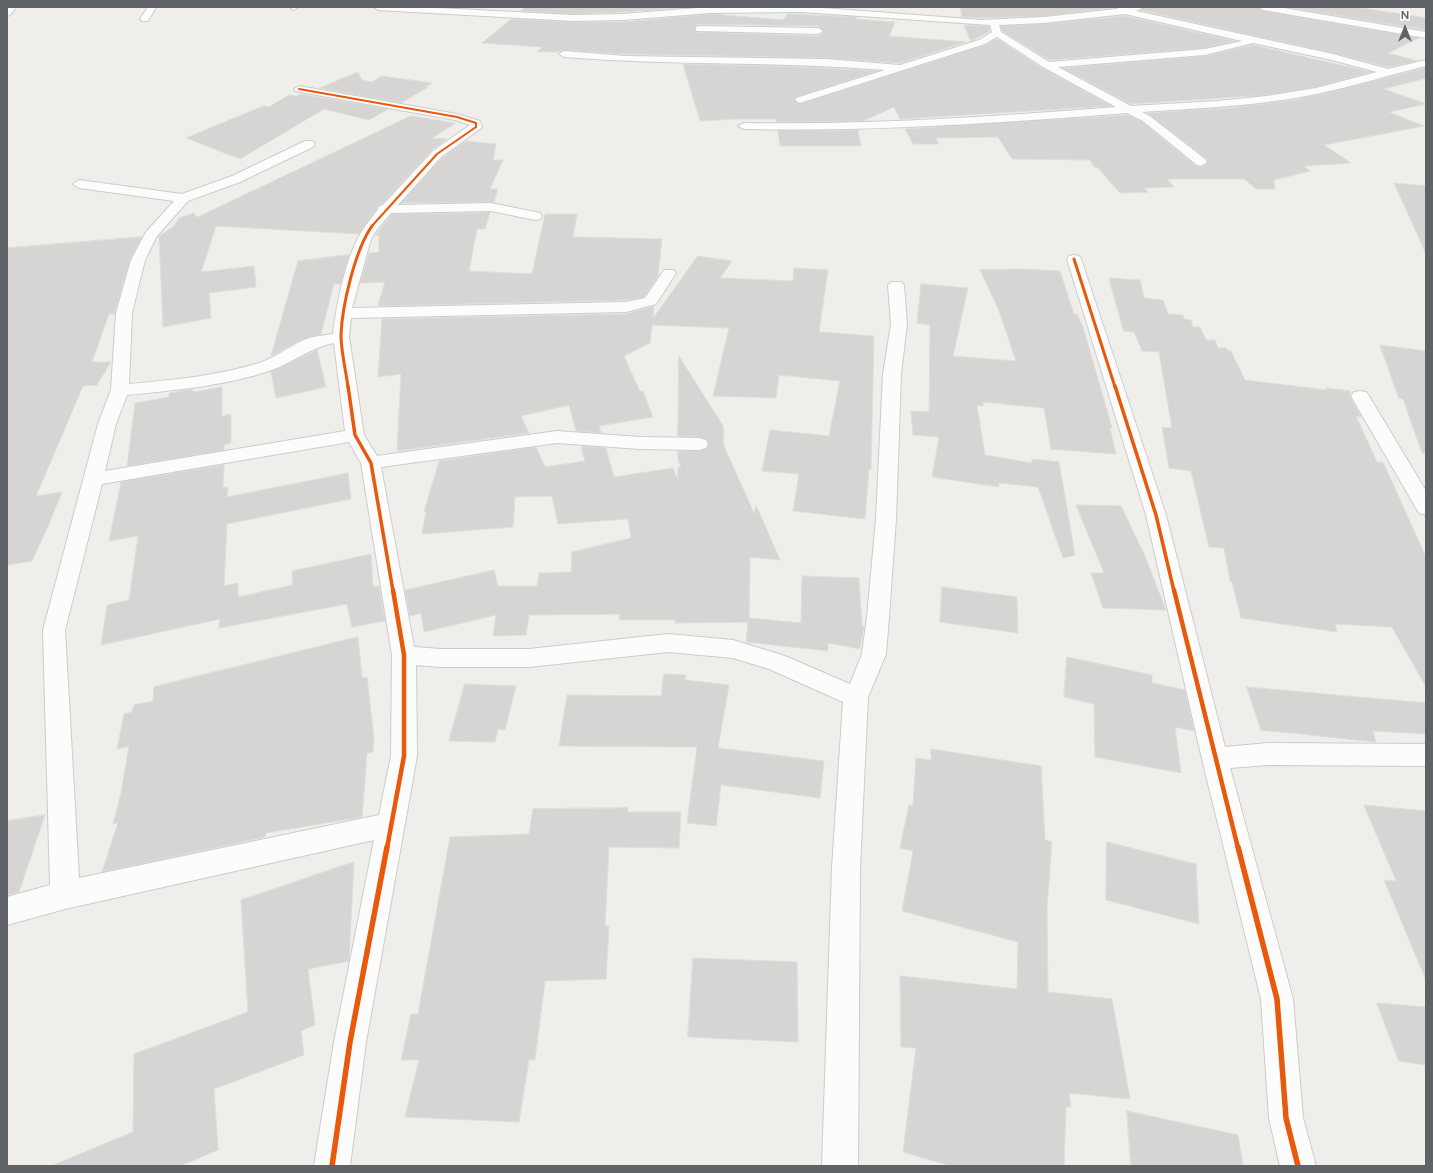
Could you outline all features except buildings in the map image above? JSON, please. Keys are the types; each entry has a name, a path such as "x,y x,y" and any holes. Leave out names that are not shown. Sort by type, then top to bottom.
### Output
{"street":[{"path":"7,14 12,7"},
{"path":"145,19 152,7"},
{"path":"378,7 524,17 573,18 623,17 710,10 781,8 994,23 1126,11 1140,7"},
{"path":"1111,7 1172,23 1333,58 1388,72"},
{"path":"1263,7 1426,35"},
{"path":"765,29 781,8"},
{"path":"994,23 997,33 1047,65 1147,119 1201,162"},
{"path":"699,29 818,31"},
{"path":"800,100 982,42 997,33"},
{"path":"1047,65 1205,52 1254,41"},
{"path":"564,54 626,59 826,62 902,68"},
{"path":"744,126 838,127 968,121 1130,109 1231,104 1339,87 1388,72 1426,63"},
{"path":"299,89 457,117 476,123 476,127 437,154 418,178 385,209 371,226 364,239 343,313 341,337 355,435 371,463 404,655 404,756 350,1042 332,1166"},
{"path":"78,184 183,198 236,179 309,144"},
{"path":"65,896 63,818 54,630 107,424 120,390 124,313 138,260 151,235 183,198"},
{"path":"385,209 491,207 535,216"},
{"path":"1074,259 1156,515 1215,759 1277,999 1286,1118 1298,1166"},
{"path":"343,313 626,307 651,301 669,273"},
{"path":"840,1166 846,868 856,697 874,654 878,617 886,519 892,374 899,324 896,285"},
{"path":"120,390 198,383 232,375 266,366 290,356 314,342 341,337"},
{"path":"1360,396 1426,508"},
{"path":"92,479 355,435"},
{"path":"371,463 557,437 640,443 699,444"},
{"path":"404,655 441,658 529,658 668,643 741,652 777,662 856,697"},
{"path":"1215,759 1268,754 1426,755"},
{"path":"7,912 65,896 392,824"}],"cycle path":[{"path":"299,89 457,117 476,123 476,127 437,154 371,227 364,239 356,263 343,313 341,337 355,435 371,463 404,655 404,756 350,1042 332,1166"},
{"path":"1074,259 1156,515 1215,759 1277,999 1286,1118 1298,1166"}]}
